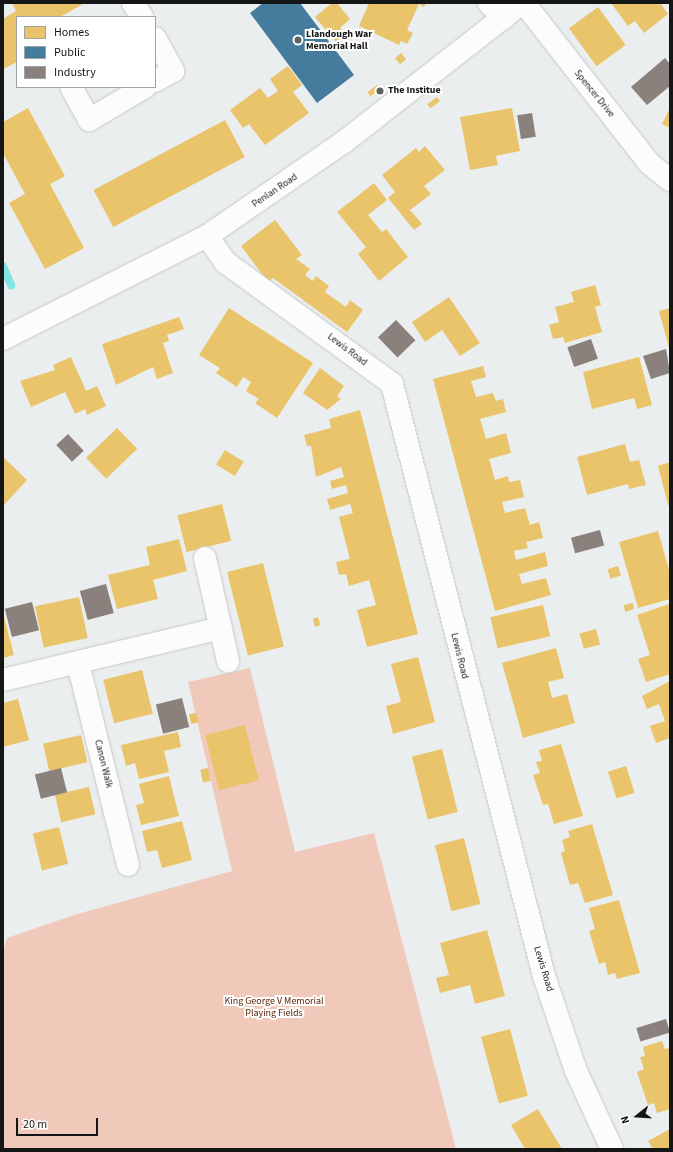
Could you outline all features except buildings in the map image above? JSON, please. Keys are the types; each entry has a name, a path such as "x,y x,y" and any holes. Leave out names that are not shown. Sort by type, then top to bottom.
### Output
{"street":[{"path":"133,3 141,16"},
{"name":"Penlan Road","path":"3,339 207,236 338,146 496,10 523,3"},
{"name":"Spencer Drive","path":"523,3 650,164 670,180"},
{"path":"156,40 173,71 156,80"},
{"path":"72,88 89,120 143,88"},
{"name":"Lewis Road","path":"207,236 226,262 392,384 544,976 576,1071 612,1149"},
{"path":"205,558 228,661"},
{"path":"3,680 221,628"},
{"name":"Canon Walk","path":"78,663 128,865"}],"green space":[{"name":"King George V Memorial Playing Fields","path":"250,668 295,852 374,833 456,1149 3,1149 3,953 7,938 74,915 232,871 188,682"}],"waterway":[{"path":"3,266 11,285"}],"place":[{"name":"Llandough War Memorial Hall","path":"298,40"},
{"name":"The Institue","path":"380,91"}]}
